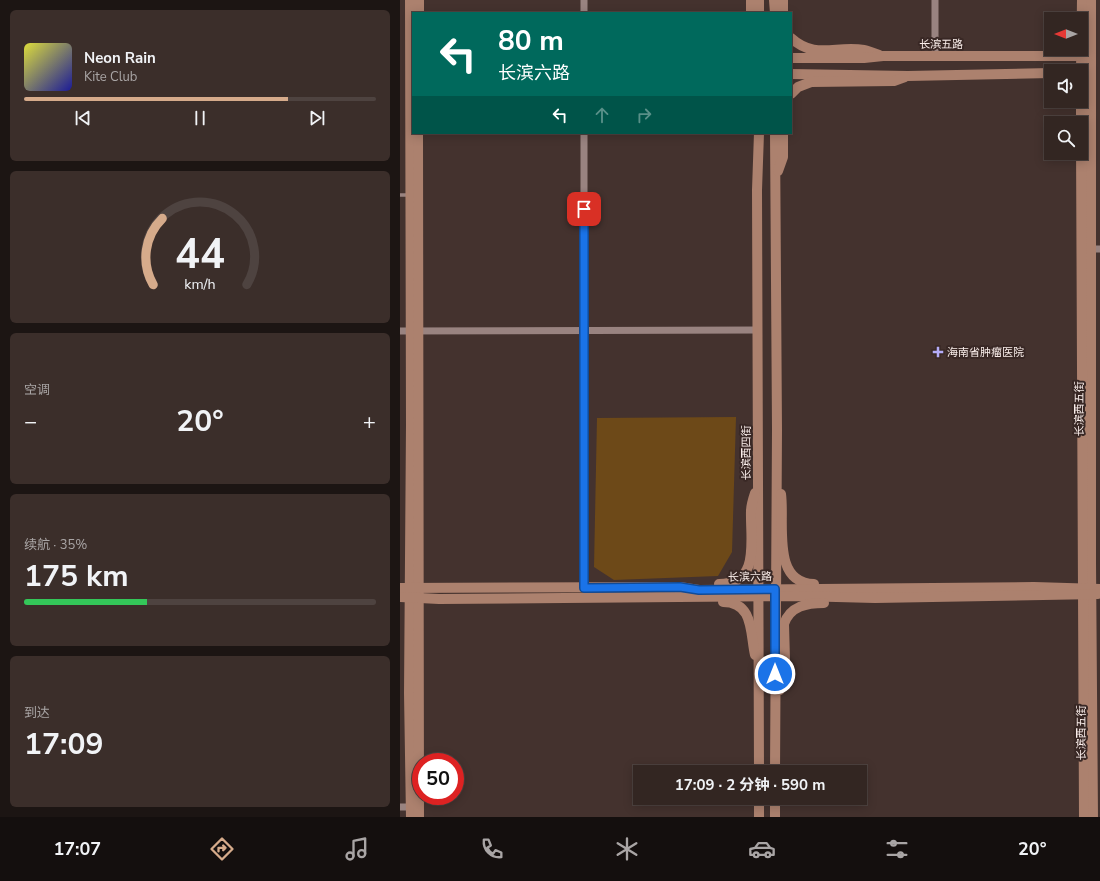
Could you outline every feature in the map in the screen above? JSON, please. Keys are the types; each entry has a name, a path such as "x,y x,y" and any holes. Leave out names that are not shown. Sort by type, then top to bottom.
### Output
{"main road":[{"path":"410,0 407,55 405,195 410,331"},
{"path":"419,0 419,12"},
{"path":"751,0 751,12"},
{"path":"759,0 759,12"},
{"path":"774,0 774,12"},
{"path":"783,0 783,12"},
{"name":"长滨西五街","path":"1082,0 1083,12"},
{"name":"长滨西五街","path":"1088,34 1091,0"},
{"path":"792,39 800,46 811,50 864,50 883,56"},
{"name":"长滨五路","path":"792,58 864,58 883,56 1044,56"},
{"name":"长滨西五街","path":"1085,64 1086,56"},
{"path":"792,74 908,76 1044,73"},
{"path":"792,93 798,87 811,82 894,81 908,76"},
{"name":"长滨西五街","path":"1086,108 1095,249 1092,591 1093,817"},
{"path":"407,811 410,331 418,134"},
{"path":"752,134 757,190"},
{"name":"长滨西四街","path":"759,134 757,190 759,765"},
{"path":"775,134 777,471 775,765"},
{"path":"776,175 783,157 783,134"},
{"name":"长滨西五街","path":"1081,160 1092,591 1084,817"},
{"path":"777,471 783,508 783,557 786,567 792,575 803,583 848,584 875,593"},
{"path":"679,592 728,584 746,572 751,559 751,509 758,481"},
{"name":"长滨六路","path":"409,593 584,588 679,592"},
{"name":"长滨六路","path":"409,593 447,599 679,592 699,590 849,596 875,593 1092,591"},
{"path":"679,592 698,602 731,602 742,609 750,621 751,640 759,669"},
{"path":"409,593 419,817"},
{"path":"775,720 785,660 784,624 790,613 806,604 849,603 875,593"},
{"path":"759,805 759,817"},
{"path":"775,805 775,817"}],"street":[{"path":"584,0 584,12"},
{"path":"935,0 935,56"},
{"path":"584,134 584,588"},
{"path":"410,331 758,330"}],"shaded area":[{"path":"736,417 732,552 718,576 614,580 594,567 597,418"}],"place":[{"name":"海南省肿瘤医院","path":"938,352"}],"route":[{"path":"584,209 584,588 680,587 699,590 775,589 775,674"}]}
